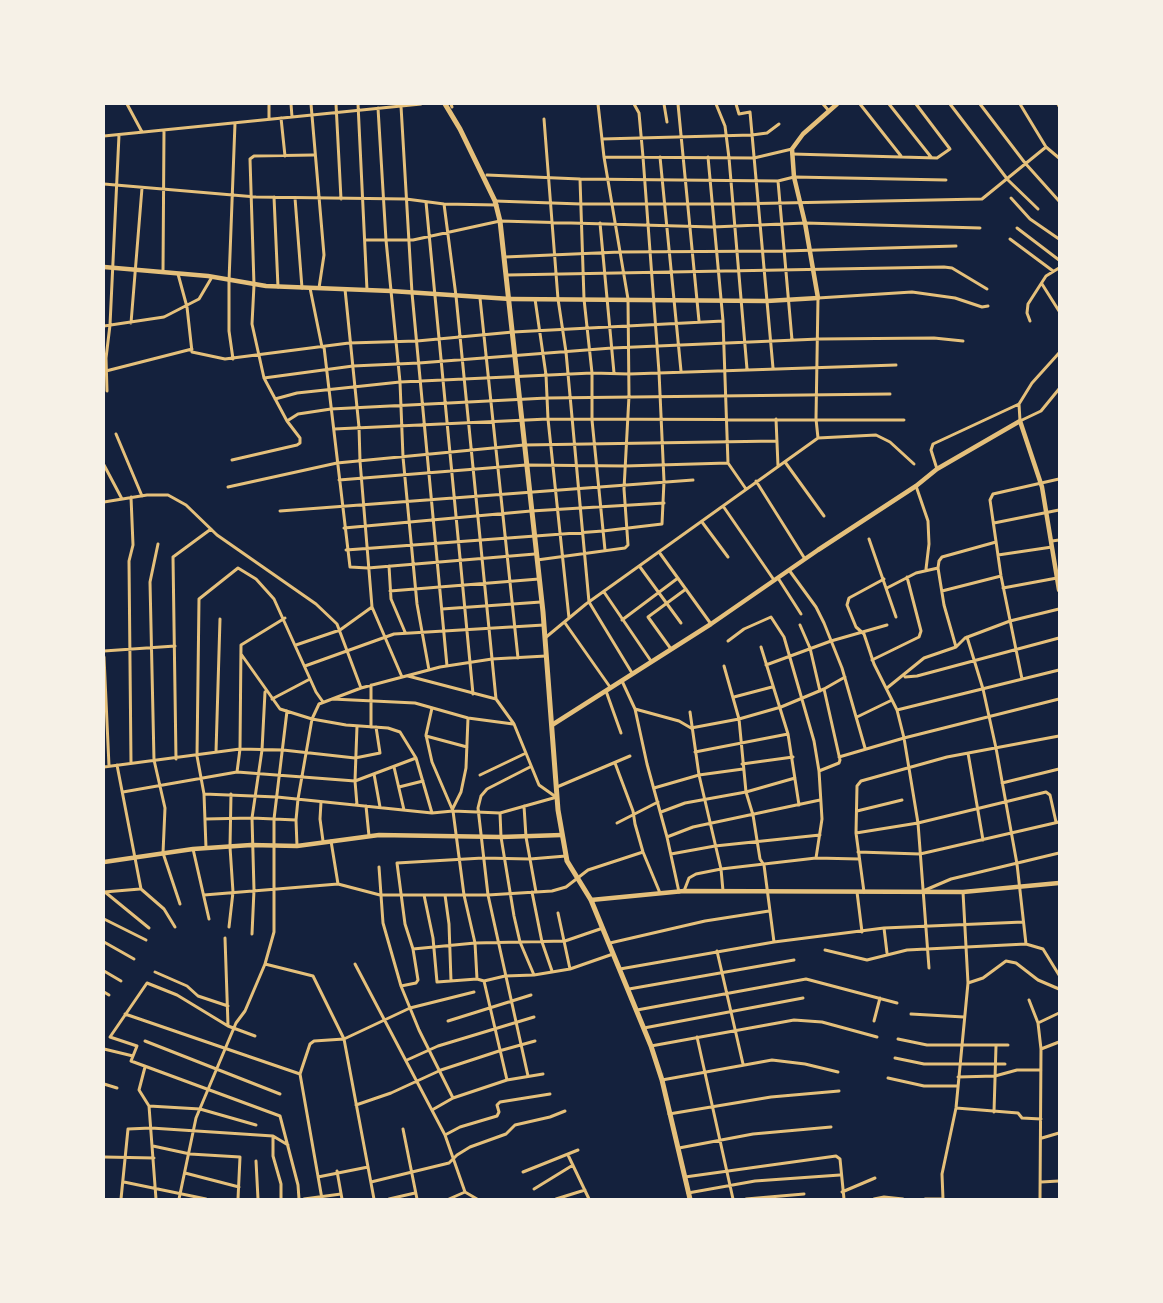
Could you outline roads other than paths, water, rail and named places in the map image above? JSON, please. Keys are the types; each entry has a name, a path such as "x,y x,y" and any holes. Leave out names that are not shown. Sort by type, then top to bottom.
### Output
{"main road":[{"path":"445,104 460,129 496,203 500,221 508,274 528,492 544,625 557,797 566,856 591,900 604,928 651,1046 662,1080 689,1196"},
{"path":"104,267 212,277 254,285 278,287 391,290 480,298 767,301 818,298 808,250 805,223 794,177 792,152 804,134 838,104"},
{"path":"552,726 608,688 711,624 916,486 937,469 1020,422 1041,483 1058,571 1059,590"},
{"path":"104,862 193,850 251,845 297,846 369,836 404,834 501,838 562,835"},
{"path":"591,900 682,891 963,892 1059,883"}],"street":[{"path":"128,104 142,132"},
{"path":"269,104 269,119"},
{"path":"291,104 292,117"},
{"path":"311,104 310,116 324,255 319,288"},
{"path":"336,104 342,199"},
{"path":"358,104 366,290"},
{"path":"104,136 421,104"},
{"path":"310,288 327,369 346,550 350,567 368,568 508,556 562,556 627,547 624,485 626,420 629,396 628,299 604,157 598,104"},
{"path":"346,550 660,525 664,502 662,420 650,273 644,157 639,113 634,104"},
{"path":"664,104 667,122"},
{"path":"678,104 699,321"},
{"path":"716,104 726,136 729,158 747,369"},
{"path":"736,104 740,114 750,112 773,368"},
{"path":"823,104 829,111"},
{"path":"860,104 901,157"},
{"path":"889,104 931,158"},
{"path":"604,157 754,158 792,152 937,158 950,149 916,104"},
{"path":"950,104 1008,180 1038,209"},
{"path":"980,104 1025,163 1059,201"},
{"path":"1020,104 1046,146 1059,158"},
{"path":"402,106 412,293 447,666"},
{"path":"378,108 386,240 400,382 403,457 416,589 429,670"},
{"path":"281,118 285,156"},
{"path":"544,119 558,299 566,352 588,602 632,673"},
{"path":"233,359 229,331 229,281 235,123"},
{"path":"602,139 752,135 767,132 779,124"},
{"path":"163,273 164,130"},
{"path":"107,391 106,371 119,135"},
{"path":"104,184 252,196 342,199 383,198 444,204 758,204 982,199 1008,180 1046,146"},
{"path":"232,460 299,444 300,438 287,421 264,378 252,324 254,285 252,156 314,155"},
{"path":"660,157 674,300 678,322 681,371"},
{"path":"708,157 723,321 728,463 746,489"},
{"path":"487,175 549,179 686,182 778,181 794,177 946,180"},
{"path":"580,179 584,299 592,373 592,420 602,507 604,550"},
{"path":"778,181 792,340"},
{"path":"131,323 142,188"},
{"path":"274,197 278,287"},
{"path":"295,198 302,288"},
{"path":"1011,198 1030,219 1059,239"},
{"path":"426,202 472,694"},
{"path":"444,204 456,296 496,699 514,724 524,754 539,786 557,797"},
{"path":"365,240 409,240 500,221 713,227 805,223 980,228"},
{"path":"600,223 614,373"},
{"path":"1017,228 1059,260"},
{"path":"1010,239 1053,271"},
{"path":"505,257 602,252 784,251 956,246"},
{"path":"508,274 786,271 944,266 952,268 987,289"},
{"path":"1030,321 1027,313 1028,304 1046,276 1059,268"},
{"path":"178,274 187,307 192,349 196,355 233,359 349,344 417,341 513,332 723,321"},
{"path":"104,326 164,318 199,299 212,277"},
{"path":"1041,284 1059,311"},
{"path":"345,289 349,344 354,366 372,607 402,677"},
{"path":"818,438 816,419 819,339 818,298 912,292 955,298 982,308 988,306"},
{"path":"480,298 518,658"},
{"path":"535,299 546,375 550,444 569,619"},
{"path":"264,378 354,366 515,357 612,348 656,348 819,339 934,338 963,341"},
{"path":"106,371 192,349"},
{"path":"937,469 931,450 933,444 1019,404 1032,383 1059,353"},
{"path":"275,399 329,389 400,382 592,373 629,374 726,369 896,365"},
{"path":"1019,404 1020,422 1042,411 1059,389"},
{"path":"287,421 298,414 331,409 548,398 890,394"},
{"path":"334,429 548,419 571,421 727,419 904,420"},
{"path":"776,419 778,466"},
{"path":"116,434 142,496"},
{"path":"544,638 565,623 588,602 640,567 756,481 818,438 876,435 890,442 914,464"},
{"path":"228,487 337,463 524,445 777,441"},
{"path":"785,462 824,516"},
{"path":"339,480 526,465 625,466 728,463"},
{"path":"104,465 122,499"},
{"path":"1022,679 1001,576 990,500 993,494 1059,479"},
{"path":"280,511 693,480"},
{"path":"756,481 805,559"},
{"path":"916,486 928,521 929,544 926,569"},
{"path":"104,502 131,497 168,495 186,505 211,529 269,573 316,604 337,624 361,688"},
{"path":"131,497 133,545 129,561 131,763"},
{"path":"344,528 531,511 664,502"},
{"path":"723,506 801,614"},
{"path":"993,523 1059,510"},
{"path":"702,522 728,557"},
{"path":"176,759 173,557 211,529"},
{"path":"869,539 896,617"},
{"path":"998,555 1052,544 1059,540"},
{"path":"956,647 938,568 942,557 996,542"},
{"path":"158,544 150,582 154,760 165,808 163,853 180,904"},
{"path":"659,552 711,624"},
{"path":"388,566 391,598 405,632"},
{"path":"640,567 682,623"},
{"path":"206,849 204,794 197,756 199,599 238,568 256,579 274,599 285,618 310,678 323,702"},
{"path":"887,588 926,569 938,568"},
{"path":"789,570 816,607 845,677 865,748"},
{"path":"942,591 1001,576"},
{"path":"872,660 919,637 921,631 907,577"},
{"path":"622,620 678,578"},
{"path":"1004,588 1057,578"},
{"path":"390,591 539,579"},
{"path":"884,579 847,601 856,627 862,632 872,660 897,710 904,738 918,823 924,925 929,968"},
{"path":"671,649 648,617 686,589"},
{"path":"604,592 651,661"},
{"path":"442,609 541,602"},
{"path":"296,645 340,630 372,607"},
{"path":"887,688 924,658 956,647 967,637 1010,621 1059,609"},
{"path":"728,641 744,628 770,617 784,637 814,742 822,819 816,858"},
{"path":"237,772 240,749 241,645 285,618"},
{"path":"216,752 220,619"},
{"path":"565,623 608,688 621,733"},
{"path":"305,666 348,652 384,637 405,632 544,625"},
{"path":"800,625 810,648 820,691"},
{"path":"766,665 788,655 830,641 887,626"},
{"path":"967,637 983,689 996,748 1017,864 1026,944"},
{"path":"904,676 917,676 1059,638"},
{"path":"104,651 175,646"},
{"path":"761,647 788,734 799,805"},
{"path":"241,654 280,709 312,719 400,732 416,758 432,813"},
{"path":"297,846 296,820 298,799 312,719 319,704 328,699 371,685 447,666 492,659 546,656"},
{"path":"104,657 109,766"},
{"path":"724,666 734,696 739,720 746,792 753,815 760,859 764,865 774,942"},
{"path":"897,710 1059,670"},
{"path":"408,676 496,699"},
{"path":"636,709 680,721 692,728 739,720 781,707 801,700 845,677"},
{"path":"272,699 310,678"},
{"path":"622,680 636,709 654,788 682,891"},
{"path":"371,685 371,727"},
{"path":"734,696 772,687"},
{"path":"818,771 839,763 824,689"},
{"path":"252,934 254,890 251,845 252,818 262,750 266,691"},
{"path":"328,699 415,703 468,718 514,724"},
{"path":"857,717 892,700"},
{"path":"839,757 865,748 1059,700"},
{"path":"432,708 426,736 432,762 453,811"},
{"path":"179,1199 200,1110 234,1028 245,1011 252,990 265,964 274,932 276,889 273,845 274,819 284,750 287,711"},
{"path":"690,712 699,775 720,869 723,891"},
{"path":"468,718 463,783 461,792 453,805 453,811 458,836 464,895 475,943 477,979"},
{"path":"357,726 355,781 357,805"},
{"path":"104,767 176,759 240,749 284,750 356,758 380,753 376,727"},
{"path":"695,752 788,734"},
{"path":"426,736 466,747"},
{"path":"864,892 856,833 857,786 861,780 968,753 1059,736"},
{"path":"968,753 983,840"},
{"path":"480,775 524,754"},
{"path":"556,787 630,756"},
{"path":"742,764 793,757"},
{"path":"123,792 237,772 355,781 416,758"},
{"path":"615,763 633,814 643,852 660,893"},
{"path":"117,765 141,889 164,909 175,927"},
{"path":"394,766 404,810"},
{"path":"528,1076 497,943 488,895 478,813 481,796 484,792 530,767"},
{"path":"654,788 699,775 743,769"},
{"path":"1002,783 1059,769"},
{"path":"374,774 380,807"},
{"path":"661,812 685,803 746,792 795,778"},
{"path":"399,787 423,781"},
{"path":"856,833 918,823 1049,793 1058,822 920,854 858,852"},
{"path":"204,794 254,795 432,813 453,811 500,813 557,797"},
{"path":"229,928 233,892 230,847 231,794"},
{"path":"668,837 693,827 710,825 820,800"},
{"path":"857,811 902,800"},
{"path":"321,802 320,819 323,841"},
{"path":"617,823 658,802"},
{"path":"366,806 369,836"},
{"path":"524,806 526,837 542,942 552,972"},
{"path":"500,813 501,838 520,942 534,975"},
{"path":"205,820 252,818 296,820"},
{"path":"671,854 715,846 820,835"},
{"path":"330,841 338,884"},
{"path":"193,850 209,919"},
{"path":"204,895 338,884 380,895 488,895 534,892 566,887 578,879 582,872 643,852"},
{"path":"922,891 951,879 1059,853"},
{"path":"401,986 418,982 413,949 405,924 397,863 483,858 530,859 566,856"},
{"path":"682,891 689,878 696,874 720,869 816,858 859,859"},
{"path":"379,867 383,923 401,986 453,1098"},
{"path":"104,892 141,889"},
{"path":"104,892 150,928"},
{"path":"857,892 862,932"},
{"path":"924,1199 943,1199 942,1174 956,1108 958,1064 968,983 963,892"},
{"path":"424,894 434,947 436,981 477,979 484,981 504,976 534,975 570,969 614,954"},
{"path":"445,895 450,945 451,981"},
{"path":"610,943 705,921 769,911"},
{"path":"558,914 570,969"},
{"path":"104,919 146,940"},
{"path":"620,969 774,942 884,928 1023,922"},
{"path":"413,949 475,943 564,941 604,928"},
{"path":"884,928 888,953"},
{"path":"225,938 228,1026"},
{"path":"104,942 134,958"},
{"path":"825,950 862,960 888,953 1026,944 1043,949 1059,975"},
{"path":"717,951 737,1030 743,1064"},
{"path":"629,990 722,971 794,960"},
{"path":"968,983 983,978 1006,961 1016,963 1038,980 1059,989"},
{"path":"265,964 313,976 344,1039 374,1199"},
{"path":"355,964 386,1019 445,1135 465,1192 477,1199"},
{"path":"104,971 121,981"},
{"path":"156,972 187,986 198,996 228,1006"},
{"path":"637,1010 727,992 813,979 897,1003"},
{"path":"484,981 507,1080"},
{"path":"255,1036 228,1026 177,995 148,983 110,1037 137,1046 131,1062 280,1116 299,1199"},
{"path":"104,992 109,995"},
{"path":"321,1198 300,1074 310,1044 314,1041 344,1039 410,1008 474,992"},
{"path":"448,1021 531,995"},
{"path":"644,1028 803,998"},
{"path":"874,1021 880,998"},
{"path":"1029,1000 1038,1023 1042,1049 1040,1199"},
{"path":"1038,1023 1059,1013"},
{"path":"125,1014 300,1074"},
{"path":"911,1014 964,1016"},
{"path":"406,1060 430,1050 534,1017"},
{"path":"651,1046 794,1020 810,1020 876,1037"},
{"path":"697,1037 733,1199"},
{"path":"898,1039 927,1045 961,1043 996,1046 1008,1045"},
{"path":"145,1041 280,1094"},
{"path":"356,1105 418,1082 441,1070 499,1050 535,1041"},
{"path":"1042,1049 1059,1042"},
{"path":"994,1112 996,1046"},
{"path":"104,1050 133,1056"},
{"path":"895,1058 924,1064 1005,1064"},
{"path":"662,1080 772,1060 805,1064 838,1072"},
{"path":"145,1067 139,1090 150,1106 157,1188 156,1199"},
{"path":"958,1077 996,1076 1017,1070 1041,1070"},
{"path":"432,1110 453,1098 507,1080 544,1074"},
{"path":"888,1078 924,1086 957,1086"},
{"path":"104,1084 116,1088"},
{"path":"670,1114 771,1097 839,1091"},
{"path":"445,1135 497,1116 499,1112 497,1105 500,1102 550,1094"},
{"path":"150,1106 200,1110 256,1125"},
{"path":"956,1108 1018,1113 1022,1118 1041,1119"},
{"path":"371,1182 449,1163 470,1147 506,1134 515,1125 550,1117 565,1111"},
{"path":"678,1148 754,1134 831,1127"},
{"path":"121,1199 128,1129 151,1128 273,1136 288,1145"},
{"path":"403,1129 417,1199"},
{"path":"1042,1138 1059,1134"},
{"path":"273,1136 273,1156 281,1184 281,1199"},
{"path":"153,1146 190,1154 240,1157 238,1199"},
{"path":"523,1172 578,1150"},
{"path":"568,1155 589,1199"},
{"path":"685,1177 836,1156 840,1159 840,1175 844,1199"},
{"path":"104,1157 154,1158"},
{"path":"256,1161 258,1199"},
{"path":"534,1189 572,1165"},
{"path":"318,1177 337,1171 368,1167"},
{"path":"337,1171 342,1199"},
{"path":"185,1173 239,1187"},
{"path":"689,1196 755,1181 840,1175"},
{"path":"842,1192 876,1178"},
{"path":"1041,1182 1059,1181"},
{"path":"124,1182 206,1199"},
{"path":"556,1199 586,1190"},
{"path":"389,1199 415,1192"},
{"path":"449,1199 465,1192"},
{"path":"304,1199 341,1194"},
{"path":"746,1199 804,1194"},
{"path":"874,1199 884,1197 903,1199"}]}
